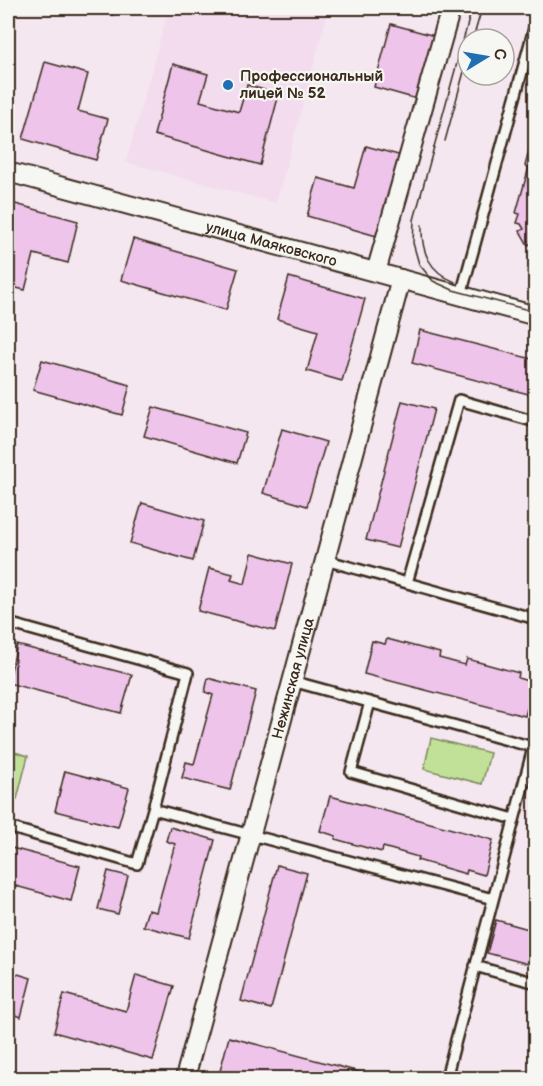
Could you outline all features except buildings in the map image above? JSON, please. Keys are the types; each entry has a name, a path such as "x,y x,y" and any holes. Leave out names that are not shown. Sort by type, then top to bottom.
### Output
{"street":[{"path":"376,272 451,8"},
{"name":"улица Маяковского","path":"8,172 536,316"},
{"name":"Нежинская улица","path":"185,1078 401,279"}],"lane":[{"path":"461,295 536,21"},
{"path":"407,583 459,400 536,422"},
{"path":"325,561 536,619"},
{"path":"8,623 188,673 137,864 8,827"},
{"path":"292,681 534,742 447,1076 464,1078"},
{"path":"370,702 351,772 514,819"},
{"path":"153,809 250,837 493,899"},
{"path":"476,966 536,983"}],"shaded area":[{"name":"Профессиональный лицей № 52","path":"169,8 329,8 276,203 126,162"}],"green space":[{"path":"431,738 490,753 482,784 424,769"},
{"path":"8,750 28,756 17,799 8,797"}],"tram line":[{"path":"472,8 414,220 413,243 419,264 433,281 453,290 536,312"},
{"path":"476,27 482,8"},
{"path":"445,141 460,87"},
{"path":"422,225 423,244 428,260 446,278 455,282"}],"place":[{"name":"Профессиональный лицей № 52","path":"228,85"}]}
